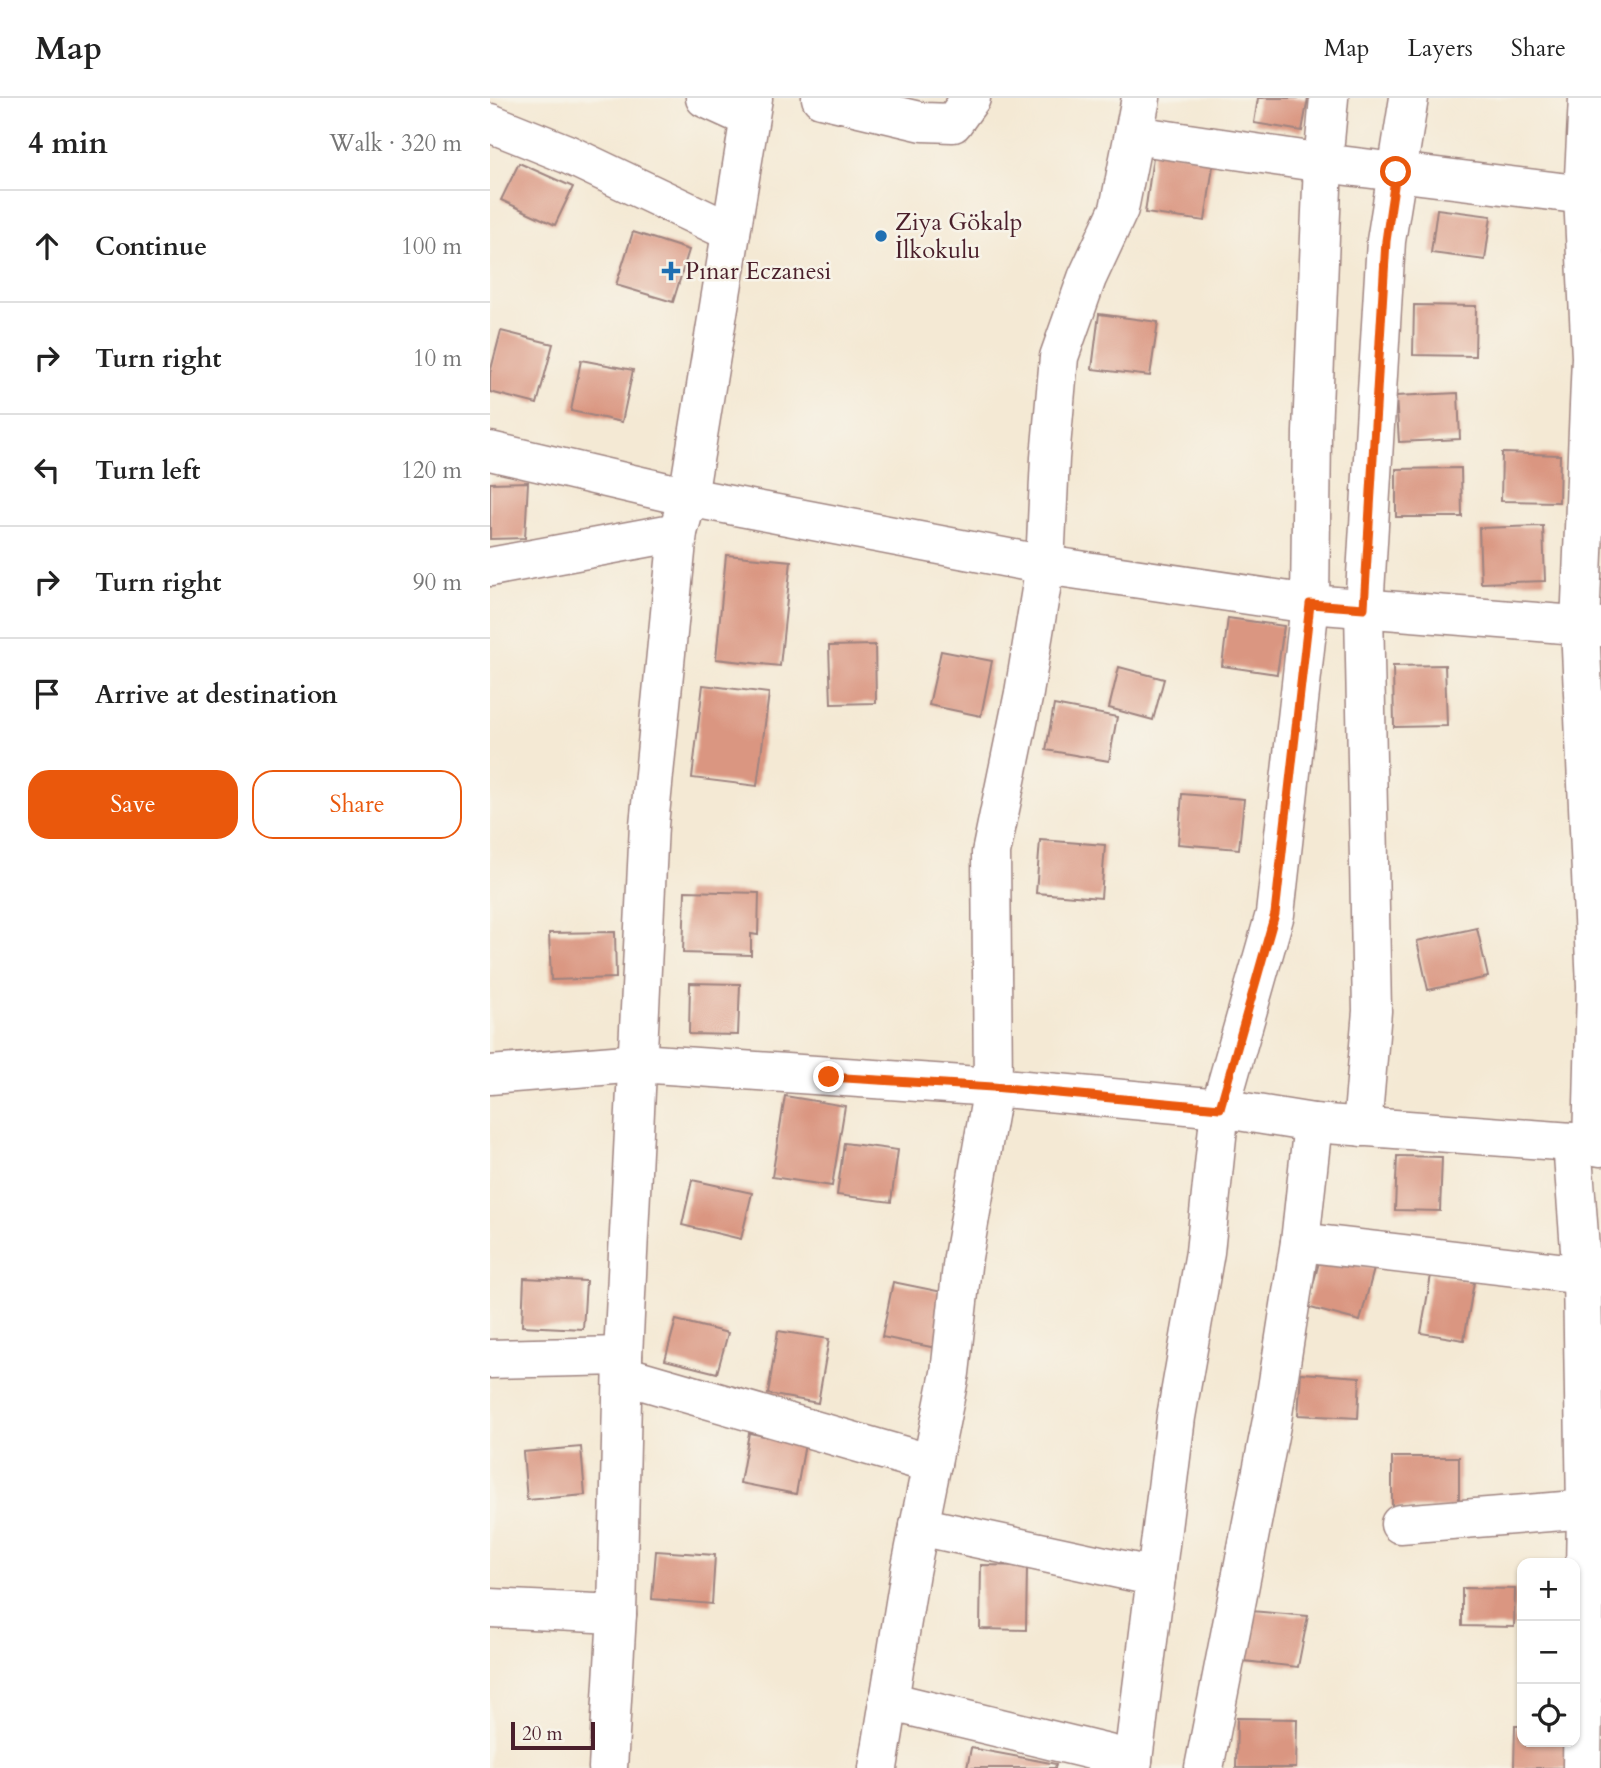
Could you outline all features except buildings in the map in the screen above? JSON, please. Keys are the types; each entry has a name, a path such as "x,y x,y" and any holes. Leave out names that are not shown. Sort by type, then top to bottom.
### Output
{"street":[{"path":"608,1768 617,1614 623,1365 649,825 683,515 751,108 705,98"},
{"path":"821,98 923,122 953,123 971,98"},
{"path":"878,1768 919,1526 950,1373 962,1257 993,1087 991,853 1024,693 1045,565 1050,458 1059,356 1087,278 1119,209 1141,98"},
{"path":"888,1701 1133,1764 1176,1417 1205,1252 1220,1108 1275,914 1310,604 1312,432 1323,163 1329,98"},
{"path":"1362,1127 1372,1011 1364,608 1386,241 1409,98"},
{"path":"1582,1768 1593,1508 1588,1145 1599,987 1590,627 1592,197 1588,98"},
{"path":"490,123 567,154 731,232"},
{"path":"1134,135 1323,163 1592,197"},
{"path":"490,451 683,515 1310,604 1590,627"},
{"path":"490,567 683,515"},
{"path":"490,1075 638,1063 993,1087 1220,1108 1313,1123 1588,1145"},
{"path":"1204,1768 1272,1420 1300,1242 1313,1123"},
{"path":"1300,1242 1591,1277"},
{"path":"490,1359 623,1365 932,1464"},
{"path":"1400,1524 1593,1508"},
{"path":"919,1526 1156,1577"},
{"path":"490,1608 617,1614"}],"place":[{"name":"Ziya Gökalp İlkokulu","path":"881,236"},
{"name":"Pınar Eczanesi","path":"671,271"}],"route":[{"path":"829,1077 993,1087 1220,1108 1275,914 1310,604 1364,608 1386,241 1396,172"}]}
